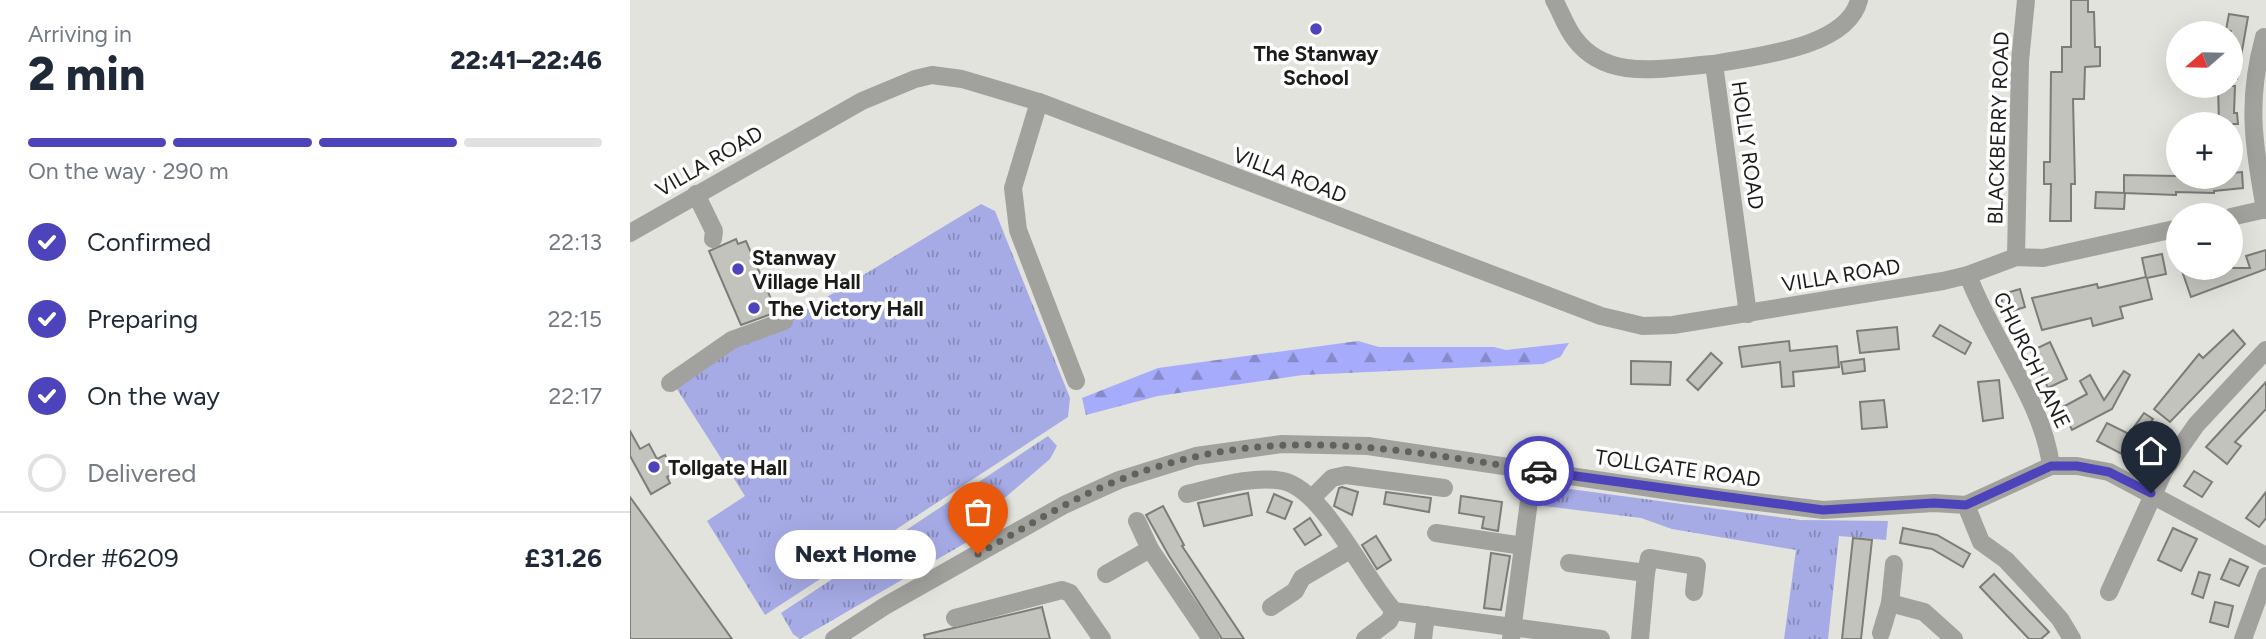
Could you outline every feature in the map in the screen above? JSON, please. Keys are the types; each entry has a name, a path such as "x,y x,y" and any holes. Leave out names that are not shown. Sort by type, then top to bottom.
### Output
{"street":[{"path":"1554,0 1575,40 1606,65 1621,70 1714,64"},
{"name":"HOLLY ROAD","path":"1748,314 1714,64 1781,51 1837,33 1856,11 1859,0"},
{"name":"BLACKBERRY ROAD","path":"2017,257 2020,61 2026,0"},
{"path":"2243,214 2265,209 2252,132 2252,92 2263,47"},
{"name":"VILLA ROAD","path":"630,233 862,102 915,79 932,75 962,79 1039,102 1450,261 1616,320 1643,326 1672,325 1748,314 1968,275 2017,257 2043,258 2166,231"},
{"path":"1039,102 1013,188 1018,230 1076,381"},
{"path":"696,194 714,231 713,239"},
{"name":"CHURCH LANE","path":"1968,275 1977,299 2034,408 2048,442 2051,466"},
{"path":"670,383 732,341 784,321 786,310"},
{"path":"2109,592 2151,493 2196,425 2266,350"},
{"name":"TOLLGATE ROAD","path":"834,639 885,606 1064,505 1119,480 1196,456 1251,447 1339,444 1823,510 1934,503 1966,505 2051,466"},
{"path":"2051,466 2077,466 2109,472 2266,556"},
{"path":"1512,633 1533,470"},
{"path":"1313,497 1332,478 1346,475 1444,488"},
{"path":"1187,494 1232,483 1283,481 1313,497 1394,611 1512,633 1601,639"},
{"path":"1966,505 1982,542 2006,561 2034,590 2060,619 2072,639"},
{"path":"1138,521 1150,549 1211,639"},
{"path":"1436,533 1523,546"},
{"path":"1106,574 1126,560 1150,549"},
{"path":"1271,607 1295,591 1303,578 1350,550"},
{"path":"1640,639 1649,558 1697,566 1693,592"},
{"path":"1569,563 1646,573"},
{"path":"1881,633 1890,603 1894,564"},
{"path":"2243,639 2266,576"},
{"path":"955,618 1062,590 1070,593 1102,639"},
{"path":"1890,603 1924,612 1954,639"},
{"path":"1365,639 1389,621 1394,611"},
{"path":"1423,639 1426,615"}],"green space":[{"path":"981,204 995,211 1070,398 1068,417 765,615 707,521 745,496 675,386 791,306 807,309"},
{"path":"1358,341 1379,347 1494,347 1506,350 1569,343 1560,357 1543,364 1303,375 1158,396 1086,415 1082,398 1158,368"},
{"path":"1048,436 1057,446 1050,459 1001,501 998,524 800,639 793,634 781,613"},
{"path":"1570,489 1800,520 1888,521 1886,540 1839,536 1828,639 1784,639 1796,550 1672,529 1641,518 1544,506 1551,495"}],"building":[{"path":"2071,0 2088,0 2088,12 2094,12 2095,47 2100,47 2100,66 2085,67 2084,99 2073,99 2075,184 2071,184 2071,221 2050,221 2051,184 2044,184 2044,162 2050,162 2051,72 2062,72 2062,47 2071,47"},
{"path":"2229,14 2248,17 2244,40 2244,21 2228,21"},
{"path":"2218,98 2235,98 2234,112 2219,112"},
{"path":"2124,175 2166,176 2166,189 2233,189 2214,193 2176,192 2176,195 2124,193"},
{"path":"2096,192 2125,193 2124,209 2095,208"},
{"name":"Stanway Village Hall","path":"736,239 738,244 746,241 775,308 774,313 741,325 709,251"},
{"path":"2266,250 2266,269 2243,278 2243,268 2250,268 2246,256"},
{"path":"2162,254 2166,274 2147,278 2152,299 2120,307 2123,318 2093,326 2091,318 2042,330 2032,298 2097,284 2098,288 2146,277 2142,258"},
{"path":"2185,280 2237,280 2191,297"},
{"path":"2020,289 2025,307 2006,313 2000,295"},
{"path":"1940,325 1971,343 1965,354 1933,336"},
{"path":"1897,327 1899,349 1860,353 1857,331"},
{"path":"2233,330 2245,344 2170,422 2154,409 2199,354 2203,358"},
{"path":"1789,341 1790,351 1837,346 1839,367 1793,372 1794,386 1782,387 1780,362 1742,367 1739,347"},
{"path":"2050,342 2067,379 2048,388 2031,351"},
{"path":"1711,353 1722,363 1698,390 1687,380"},
{"path":"1864,359 1865,371 1843,374 1841,362"},
{"path":"1631,361 1671,362 1670,385 1631,384"},
{"path":"2124,371 2130,375 2112,409 2072,430 2061,408 2087,394 2080,381 2090,375 2104,400"},
{"path":"1999,380 2003,418 1983,421 1978,382"},
{"path":"2266,382 2266,409 2235,442 2241,446 2227,464 2206,447"},
{"path":"1884,400 1887,427 1862,429 1860,402"},
{"path":"2144,413 2153,419 2139,440 2153,448 2143,465 2097,441 2107,423 2129,434"},
{"name":"Tollgate Hall","path":"630,431 640,449 649,444 657,459 665,455 675,473 667,477 670,483 651,494 630,456"},
{"path":"2194,471 2212,482 2202,497 2184,486"},
{"path":"1339,488 1358,492 1352,515 1334,506"},
{"path":"1386,492 1431,498 1429,512 1384,504"},
{"path":"2266,492 2266,518 2259,527 2246,518"},
{"path":"1248,493 1252,515 1204,526 1198,503"},
{"path":"1274,494 1292,502 1285,519 1267,512"},
{"path":"1461,496 1502,502 1498,531 1482,528 1484,517 1459,513"},
{"path":"630,497 666,547 732,639 630,639"},
{"path":"1163,506 1184,545 1182,546 1244,639 1222,639 1169,556 1146,515"},
{"path":"1310,518 1321,535 1305,545 1294,529"},
{"path":"1903,528 1937,535 1970,554 1963,567 1932,549 1900,543"},
{"path":"2173,528 2197,539 2181,571 2158,560"},
{"path":"1376,536 1391,560 1377,569 1362,545"},
{"path":"1853,538 1872,540 1861,639 1842,639"},
{"path":"1491,553 1510,556 1501,610 1484,608"},
{"path":"2230,559 2248,567 2239,586 2221,579"},
{"path":"2199,572 2210,575 2203,598 2192,594"},
{"path":"1994,574 2049,632 2041,639 2029,639 1980,587"},
{"path":"2215,602 2233,606 2228,627 2210,622"},
{"path":"1042,607 1050,639 925,639 924,635"}],"way so far":[{"path":"978,554 1064,505 1119,480 1196,456 1241,448 1282,444 1368,446 1539,471"}],"place":[{"name":"The Stanway School","path":"1316,29"},
{"name":"Stanway Village Hall","path":"738,269"},
{"name":"The Victory Hall","path":"754,308"},
{"name":"Tollgate Hall","path":"654,467"},
{"name":"Next Home","path":"978,554"}],"route":[{"path":"1539,471 1823,510 1934,503 1966,505 2051,466 2077,466 2109,472 2151,493"}]}
